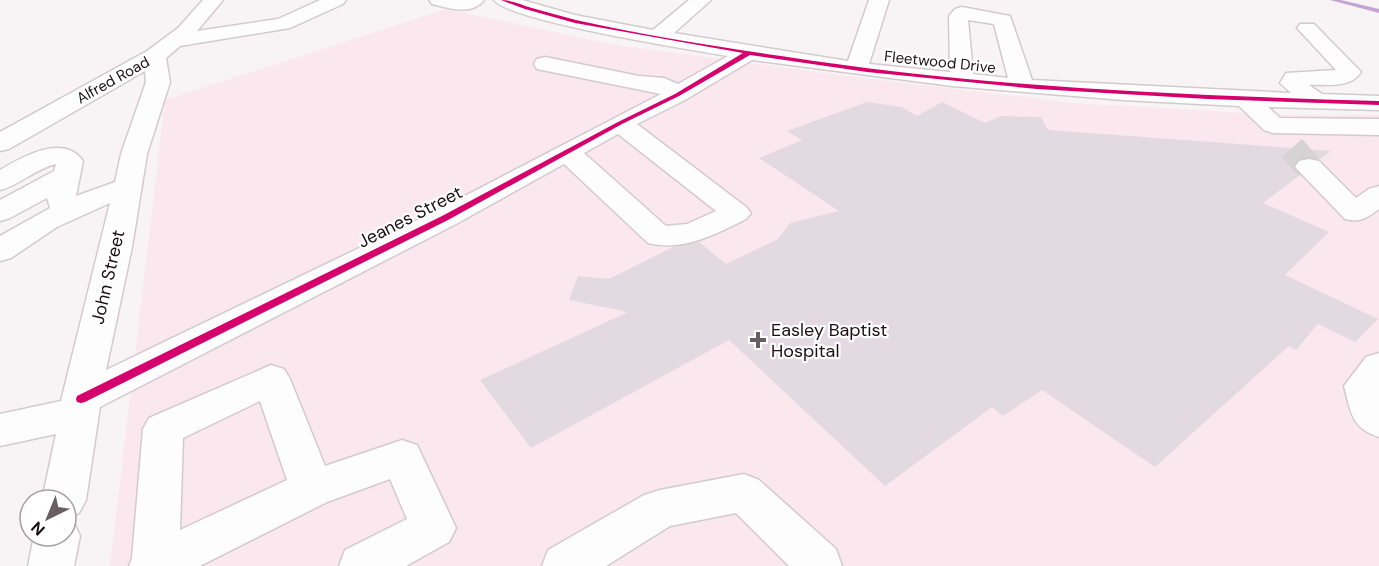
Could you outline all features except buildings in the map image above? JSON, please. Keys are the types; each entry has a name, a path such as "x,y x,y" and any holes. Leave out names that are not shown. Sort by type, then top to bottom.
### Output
{"street":[{"name":"Alfred Road","path":"0,143 164,49 185,32 213,0"},
{"path":"164,49 283,24 336,0"},
{"path":"439,0 457,5 474,0"},
{"name":"Fleetwood Drive","path":"504,0 546,14 657,37 748,53 857,68 1022,85 1379,103"},
{"path":"657,37 701,0"},
{"path":"857,68 863,45 876,18 879,0"},
{"path":"963,80 958,23 959,16 962,14 1003,20 1022,85"},
{"path":"1307,28 1350,72 1343,77 1294,78 1292,83 1316,101"},
{"name":"John Street","path":"66,488 134,154 158,82 164,49"},
{"name":"Jeanes Street","path":"0,430 81,406 435,224 620,123 677,95 748,53"},
{"path":"545,64 664,86 677,95"},
{"path":"1245,98 1355,213 1379,195"},
{"path":"567,152 658,236 693,234 736,213 620,123"},
{"path":"1273,125 1379,127"},
{"path":"0,182 34,163 56,155 65,156 70,161 61,198 65,210"},
{"path":"0,212 67,175"},
{"path":"0,251 25,233 65,210 128,187"},
{"path":"1379,367 1363,386 1371,414 1379,421"},
{"path":"312,489 271,379 163,429 154,566 312,489 402,457 433,528 362,566"},
{"path":"565,566 660,509 744,493 819,564 817,566"},
{"path":"51,566 55,548"}],"shaded area":[{"name":"Easley Baptist Hospital","path":"446,9 610,44 839,75 1074,103 1287,115 1379,115 1379,566 110,566 165,100"}],"waterway":[{"path":"1333,0 1379,11"}],"tunnel":[{"path":"1292,148 1309,167"}],"cycle path":[{"path":"504,0 551,15 600,26 782,58 867,70 952,80 1123,93 1379,103"},
{"path":"81,399 445,218 620,123 677,95 748,53"}],"place":[{"name":"Easley Baptist Hospital","path":"758,340"}]}
